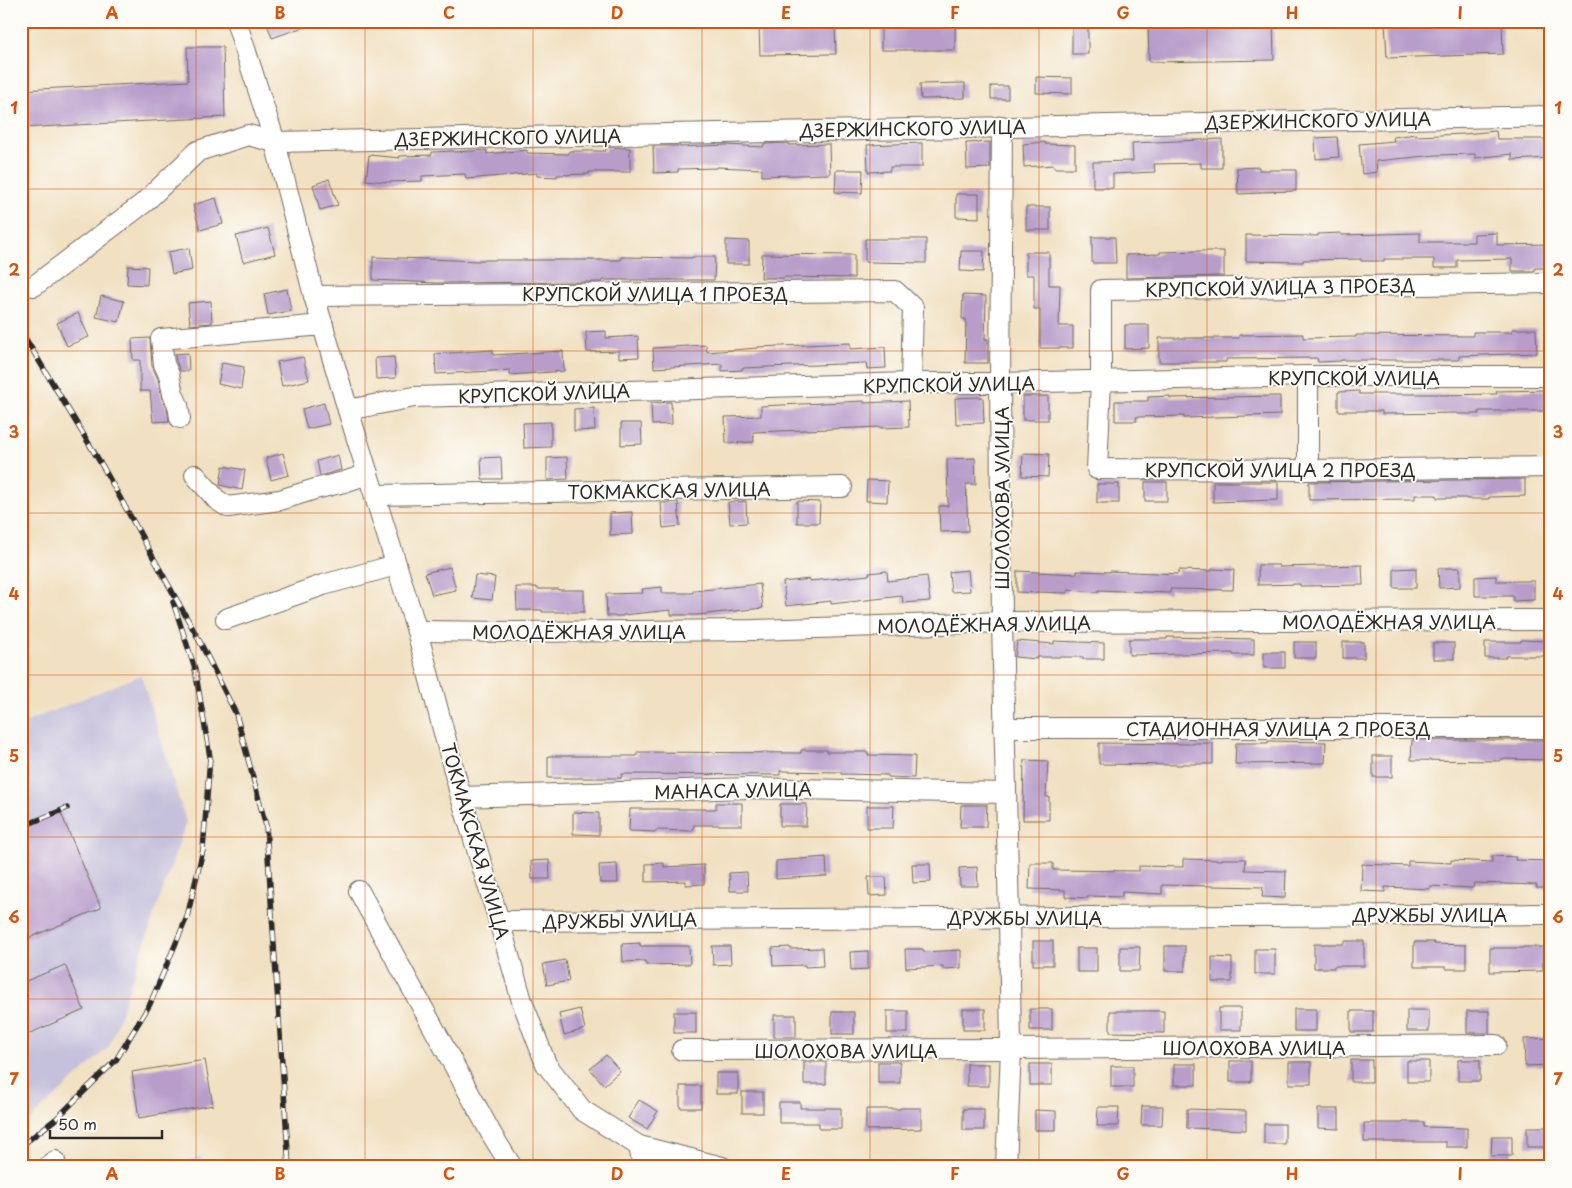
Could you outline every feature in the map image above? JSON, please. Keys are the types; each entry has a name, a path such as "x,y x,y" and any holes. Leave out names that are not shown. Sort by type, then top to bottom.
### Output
{"street":[{"name":"ТОКМАКСКАЯ УЛИЦА","path":"236,21 275,142 314,296 417,631 461,796 500,921 522,1001 546,1064 582,1110 639,1146 722,1167"},
{"name":"ДЗЕРЖИНСКОГО УЛИЦА","path":"275,142 1551,116"},
{"name":"ШОЛОХОВА УЛИЦА","path":"1002,126 1000,383 1002,622 1011,1049 1006,1167"},
{"path":"34,286 145,202 198,151 248,135 275,142"},
{"name":"КРУПСКОЙ УЛИЦА 3 ПРОЕЗД","path":"1101,381 1101,290 1551,284"},
{"name":"КРУПСКОЙ УЛИЦА 1 ПРОЕЗД","path":"314,296 895,291 913,308 910,384"},
{"path":"180,418 178,405 164,364 161,339 323,324"},
{"path":"1308,376 1308,470"},
{"name":"КРУПСКОЙ УЛИЦА","path":"348,410 414,397 1308,376 1551,376"},
{"name":"КРУПСКОЙ УЛИЦА 2 ПРОЕЗД","path":"1101,381 1097,469 1308,470 1551,467"},
{"path":"195,474 217,500 228,507 280,500 368,474"},
{"name":"ТОКМАКСКАЯ УЛИЦА","path":"375,495 842,487"},
{"path":"226,619 323,584 396,565"},
{"name":"МОЛОДЁЖНАЯ УЛИЦА","path":"417,631 754,630 1002,622 1551,620"},
{"name":"СТАДИОННАЯ УЛИЦА 2 ПРОЕЗД","path":"1004,728 1551,728"},
{"name":"МАНАСА УЛИЦА","path":"461,796 748,788 1006,793"},
{"path":"359,891 492,1135 512,1167"},
{"name":"ДРУЖБЫ УЛИЦА","path":"500,921 1551,914"},
{"name":"ШОЛОХОВА УЛИЦА","path":"682,1050 1496,1045"},
{"path":"639,1146 643,1167"}],"shaded area":[{"path":"141,675 186,822 109,1047 21,1128 21,724"},
{"path":"201,1156 205,1167 172,1167"}],"building":[{"path":"266,21 315,21 315,23 272,38"},
{"path":"1072,21 1088,21 1088,54 1072,54"},
{"path":"1148,21 1273,21 1274,60 1149,62"},
{"path":"1385,21 1502,21 1503,54 1387,58"},
{"path":"835,26 836,54 760,55 759,27"},
{"path":"881,26 955,26 955,50 881,50"},
{"path":"187,47 223,47 225,117 21,128 21,90 188,81"},
{"path":"1036,77 1072,78 1072,94 1036,93"},
{"path":"965,83 965,98 921,99 920,84"},
{"path":"991,86 1008,86 1008,99 991,99"},
{"path":"1496,131 1497,139 1551,139 1551,158 1512,160 1512,154 1475,158 1475,154 1436,155 1376,161 1377,172 1362,174 1359,144 1394,141 1393,137 1416,134 1417,136"},
{"path":"1337,137 1339,157 1316,159 1315,138"},
{"path":"1222,139 1222,168 1201,168 1201,163 1154,164 1155,172 1113,174 1113,188 1093,188 1093,162 1133,161 1132,143"},
{"path":"990,142 990,168 967,169 966,143"},
{"path":"1045,142 1045,144 1075,145 1075,168 1054,168 1054,165 1024,167 1023,144"},
{"path":"789,143 789,145 829,144 830,174 762,176 762,169 717,167 678,169 678,172 654,173 653,146 727,145 763,147 764,144"},
{"path":"922,143 922,167 890,167 890,171 868,172 867,145"},
{"path":"606,147 630,148 630,172 589,172 589,174 557,175 557,177 537,176 537,173 466,179 465,174 422,176 422,181 385,182 366,180 369,155 400,158 399,156 432,155 432,152 487,150 487,154 527,150 527,153 569,154 569,151 606,151"},
{"path":"1259,167 1259,170 1296,170 1296,191 1238,194 1237,168"},
{"path":"836,170 863,170 862,193 835,192"},
{"path":"329,179 338,205 320,210 313,185"},
{"path":"956,194 979,194 979,218 956,217"},
{"path":"216,198 223,224 200,230 193,205"},
{"path":"1026,207 1050,207 1050,230 1026,230"},
{"path":"268,228 275,254 243,262 236,236"},
{"path":"1341,233 1341,235 1420,233 1420,242 1474,242 1474,234 1497,233 1497,245 1551,244 1551,268 1535,268 1535,271 1512,271 1512,259 1457,260 1457,268 1434,268 1434,259 1384,259 1384,261 1361,261 1361,259 1303,260 1303,262 1246,261 1246,235 1318,236 1318,234"},
{"path":"1092,237 1115,237 1116,263 1092,263"},
{"path":"865,239 926,239 926,263 865,262"},
{"path":"726,240 749,241 749,264 726,264"},
{"path":"189,248 192,270 172,274 168,252"},
{"path":"961,251 984,251 983,272 960,271"},
{"path":"1224,251 1224,276 1126,278 1126,255 1160,254 1160,252"},
{"path":"1026,252 1049,252 1049,285 1060,285 1059,326 1073,326 1073,348 1040,348 1040,309 1034,309 1034,275 1026,275"},
{"path":"762,254 854,255 854,278 761,278"},
{"path":"373,257 479,261 621,260 621,257 715,257 714,280 436,283 373,280"},
{"path":"128,266 148,267 147,285 127,284"},
{"path":"287,289 291,311 268,315 264,294"},
{"path":"963,295 986,296 985,339 988,339 988,363 965,363 966,319 962,319"},
{"path":"101,296 124,301 119,322 96,317"},
{"path":"211,301 212,323 190,325 188,303"},
{"path":"78,313 89,337 67,346 57,323"},
{"path":"1125,325 1149,325 1149,348 1125,349"},
{"path":"1512,329 1536,329 1537,353 1459,356 1459,360 1341,360 1318,362 1317,358 1226,359 1226,362 1159,362 1159,338 1239,338 1239,335 1303,334 1303,338 1356,337 1356,335 1473,336 1473,332 1512,332"},
{"path":"606,331 606,338 638,336 639,357 619,358 619,351 587,352 586,332"},
{"path":"150,338 152,366 158,379 162,399 167,408 169,421 153,422 150,391 140,391 140,360 133,360 132,339"},
{"path":"850,343 850,349 885,347 886,368 867,369 866,363 742,368 742,370 722,371 722,364 654,368 653,348 706,345 707,352 758,347"},
{"path":"493,350 493,355 563,351 564,371 510,375 510,370 436,374 435,354"},
{"path":"188,353 189,371 180,371 175,354"},
{"path":"303,357 309,380 282,386 277,362"},
{"path":"394,357 396,378 376,379 375,358"},
{"path":"222,363 244,367 241,389 218,384"},
{"path":"1551,390 1551,411 1479,411 1479,414 1382,414 1382,411 1338,411 1338,392 1359,391 1359,394 1440,395 1497,394 1496,391"},
{"path":"1023,396 1048,396 1048,420 1023,420"},
{"path":"1170,396 1170,398 1280,396 1280,415 1184,418 1184,416 1136,417 1137,421 1115,421 1115,401 1148,401 1148,397"},
{"path":"983,397 984,423 956,424 955,398"},
{"path":"864,401 864,403 908,401 909,427 753,432 754,442 726,443 725,417 761,416 761,406"},
{"path":"671,402 672,424 652,425 651,403"},
{"path":"324,403 329,424 307,429 302,409"},
{"path":"594,408 595,430 574,431 574,409"},
{"path":"551,422 551,447 524,448 523,423"},
{"path":"621,423 641,423 642,444 621,445"},
{"path":"283,453 289,475 271,480 266,458"},
{"path":"1023,453 1049,454 1048,477 1022,476"},
{"path":"338,455 341,470 320,476 317,461"},
{"path":"501,457 502,479 482,479 481,458"},
{"path":"567,457 568,479 547,480 547,458"},
{"path":"975,458 976,484 966,484 968,531 940,532 939,506 948,506 947,459"},
{"path":"223,466 245,470 242,490 220,485"},
{"path":"1525,479 1525,496 1467,499 1437,498 1437,495 1415,495 1415,499 1309,500 1309,482"},
{"path":"867,480 888,481 887,502 866,501"},
{"path":"1145,482 1167,482 1167,501 1145,501"},
{"path":"1213,482 1278,482 1278,500 1213,502"},
{"path":"1097,484 1119,484 1119,503 1097,503"},
{"path":"746,501 747,523 730,524 728,502"},
{"path":"797,501 820,502 819,523 797,523"},
{"path":"678,502 680,526 663,528 661,503"},
{"path":"632,512 633,534 610,535 610,513"},
{"path":"1258,565 1279,565 1279,567 1362,565 1363,585 1258,585"},
{"path":"450,567 456,590 432,595 425,573"},
{"path":"1416,568 1416,588 1394,588 1394,569"},
{"path":"1438,568 1460,568 1460,587 1439,588"},
{"path":"1212,569 1234,570 1233,590 1170,589 1170,593 1098,590 1098,592 1068,590 1068,593 1017,592 1017,571 1077,574 1077,571 1110,571 1178,574 1179,570 1212,571"},
{"path":"968,570 970,591 951,592 949,572"},
{"path":"887,571 888,581 927,576 930,601 903,603 902,596 831,604 831,601 786,606 783,582 869,575 869,573"},
{"path":"475,575 495,577 492,600 472,598"},
{"path":"1496,576 1496,581 1534,581 1534,600 1513,601 1513,596 1475,596 1475,577"},
{"path":"760,584 763,608 697,615 671,615 671,610 607,616 606,594 643,593 642,589 662,587 662,593 693,593 693,591"},
{"path":"516,587 584,590 584,612 517,610"},
{"path":"1167,637 1254,639 1254,655 1233,655 1233,653 1129,655 1129,639 1167,639"},
{"path":"1521,640 1551,641 1551,656 1485,658 1485,642 1521,642"},
{"path":"1017,641 1054,644 1054,641 1104,643 1104,659 1083,659 1083,657 1037,657 1037,659 1015,657"},
{"path":"1294,642 1316,642 1316,658 1294,658"},
{"path":"1343,642 1364,642 1364,658 1343,658"},
{"path":"1433,643 1454,643 1454,659 1433,659"},
{"path":"1264,652 1285,652 1285,668 1264,668"},
{"path":"1412,740 1551,740 1551,760 1411,760"},
{"path":"1268,741 1326,742 1325,763 1235,764 1236,743 1268,743"},
{"path":"1099,743 1213,743 1213,764 1099,764"},
{"path":"801,750 868,752 868,755 915,756 914,778 888,777 888,775 841,774 841,772 780,771 780,775 622,774 621,778 548,778 548,756 637,756 637,752 801,753"},
{"path":"1373,756 1392,756 1392,777 1373,777"},
{"path":"1024,760 1048,761 1046,797 1049,797 1049,820 1023,820"},
{"path":"716,803 742,803 742,825 694,825 693,831 629,831 630,809 716,809"},
{"path":"780,804 807,804 806,826 780,826"},
{"path":"961,805 987,805 986,827 960,827"},
{"path":"867,806 894,806 893,828 867,828"},
{"path":"60,811 101,908 21,941 21,827"},
{"path":"573,812 599,813 599,835 573,834"},
{"path":"1492,856 1516,857 1515,860 1551,861 1551,888 1536,888 1537,885 1474,883 1473,888 1430,886 1430,889 1385,887 1385,892 1361,891 1362,864 1408,866 1408,861 1451,863 1451,860 1492,862"},
{"path":"826,857 827,876 776,879 776,861"},
{"path":"1183,859 1246,859 1245,870 1286,871 1285,898 1262,897 1263,887 1162,885 1162,894 1122,892 1122,897 1088,896 1088,898 1065,897 1065,890 1029,889 1030,863 1053,863 1053,870 1139,871 1139,866 1183,867"},
{"path":"549,860 550,879 532,879 531,861"},
{"path":"664,863 664,867 704,865 704,884 686,885 686,881 646,882 646,864"},
{"path":"617,864 618,883 600,883 599,865"},
{"path":"912,864 930,864 931,882 913,883"},
{"path":"977,867 978,886 960,886 959,868"},
{"path":"747,872 748,891 730,891 729,873"},
{"path":"868,877 886,877 887,895 869,896"},
{"path":"1033,941 1053,941 1053,965 1033,965"},
{"path":"1344,941 1364,941 1364,966 1314,968 1314,944 1344,944"},
{"path":"1414,942 1466,945 1466,969 1414,967"},
{"path":"640,943 640,946 689,946 690,964 646,965 645,961 623,962 622,944"},
{"path":"712,946 730,946 731,964 713,965"},
{"path":"1165,946 1185,946 1185,971 1165,971"},
{"path":"790,947 790,949 822,948 823,966 773,966 772,948"},
{"path":"1120,947 1140,947 1139,971 1120,971"},
{"path":"1543,947 1543,971 1490,972 1490,948"},
{"path":"1077,948 1097,948 1097,972 1077,972"},
{"path":"905,949 923,949 923,952 961,950 961,968 943,969 943,966 906,968"},
{"path":"1255,949 1275,949 1275,974 1255,974"},
{"path":"868,951 868,969 851,970 850,952"},
{"path":"1212,957 1232,958 1232,982 1212,982"},
{"path":"565,960 569,981 547,985 543,964"},
{"path":"65,965 84,1010 21,1037 21,983"},
{"path":"1219,1008 1241,1008 1241,1030 1219,1030"},
{"path":"580,1009 585,1029 564,1035 559,1014"},
{"path":"963,1009 985,1009 985,1030 963,1030"},
{"path":"1030,1009 1052,1009 1052,1030 1030,1030"},
{"path":"1294,1009 1316,1009 1316,1031 1294,1031"},
{"path":"1407,1010 1429,1010 1429,1031 1407,1031"},
{"path":"887,1011 908,1011 908,1033 887,1033"},
{"path":"1110,1011 1164,1011 1164,1033 1110,1032"},
{"path":"1351,1011 1373,1011 1373,1032 1351,1032"},
{"path":"1467,1011 1489,1011 1489,1033 1467,1033"},
{"path":"674,1012 696,1012 696,1033 674,1033"},
{"path":"832,1012 854,1012 854,1034 832,1034"},
{"path":"774,1015 796,1015 796,1037 774,1037"},
{"path":"1551,1038 1551,1065 1525,1066 1524,1039"},
{"path":"606,1055 620,1071 604,1085 590,1069"},
{"path":"205,1060 213,1105 139,1118 132,1072"},
{"path":"1351,1060 1372,1060 1372,1082 1351,1082"},
{"path":"1458,1060 1480,1060 1480,1081 1458,1081"},
{"path":"1230,1061 1251,1061 1251,1082 1230,1082"},
{"path":"1407,1061 1429,1061 1429,1082 1407,1082"},
{"path":"804,1062 826,1062 826,1084 804,1084"},
{"path":"878,1062 900,1062 900,1083 878,1083"},
{"path":"1289,1062 1311,1062 1311,1084 1289,1084"},
{"path":"967,1064 989,1064 989,1086 967,1086"},
{"path":"1030,1064 1052,1064 1052,1085 1030,1085"},
{"path":"1174,1064 1196,1064 1196,1085 1174,1085"},
{"path":"1111,1066 1133,1066 1133,1087 1111,1087"},
{"path":"716,1073 738,1073 738,1094 716,1094"},
{"path":"680,1086 701,1086 701,1108 680,1108"},
{"path":"742,1092 763,1092 763,1113 742,1113"},
{"path":"639,1100 658,1111 647,1129 628,1118"},
{"path":"779,1102 800,1102 800,1108 841,1108 841,1129 819,1129 819,1123 779,1123"},
{"path":"1142,1106 1163,1106 1162,1125 1141,1125"},
{"path":"1098,1107 1119,1107 1118,1126 1097,1126"},
{"path":"921,1108 921,1129 866,1130 866,1109"},
{"path":"963,1109 984,1109 984,1130 963,1130"},
{"path":"1187,1109 1246,1111 1246,1130 1187,1128"},
{"path":"1318,1109 1339,1109 1339,1129 1318,1128"},
{"path":"1035,1110 1056,1111 1056,1130 1035,1130"},
{"path":"1424,1122 1424,1127 1467,1128 1467,1147 1446,1147 1446,1142 1364,1142 1364,1123"},
{"path":"1264,1124 1285,1124 1285,1144 1264,1144"},
{"path":"1527,1127 1548,1127 1548,1147 1527,1147"},
{"path":"1492,1136 1512,1136 1512,1156 1491,1156"}],"railway":[{"path":"21,331 103,467 198,638 236,714 266,826 289,1167"},
{"path":"21,1146 57,1118 116,1060 150,1004 187,917 203,850 210,757 195,669 173,602"},
{"path":"21,827 67,808"}]}
